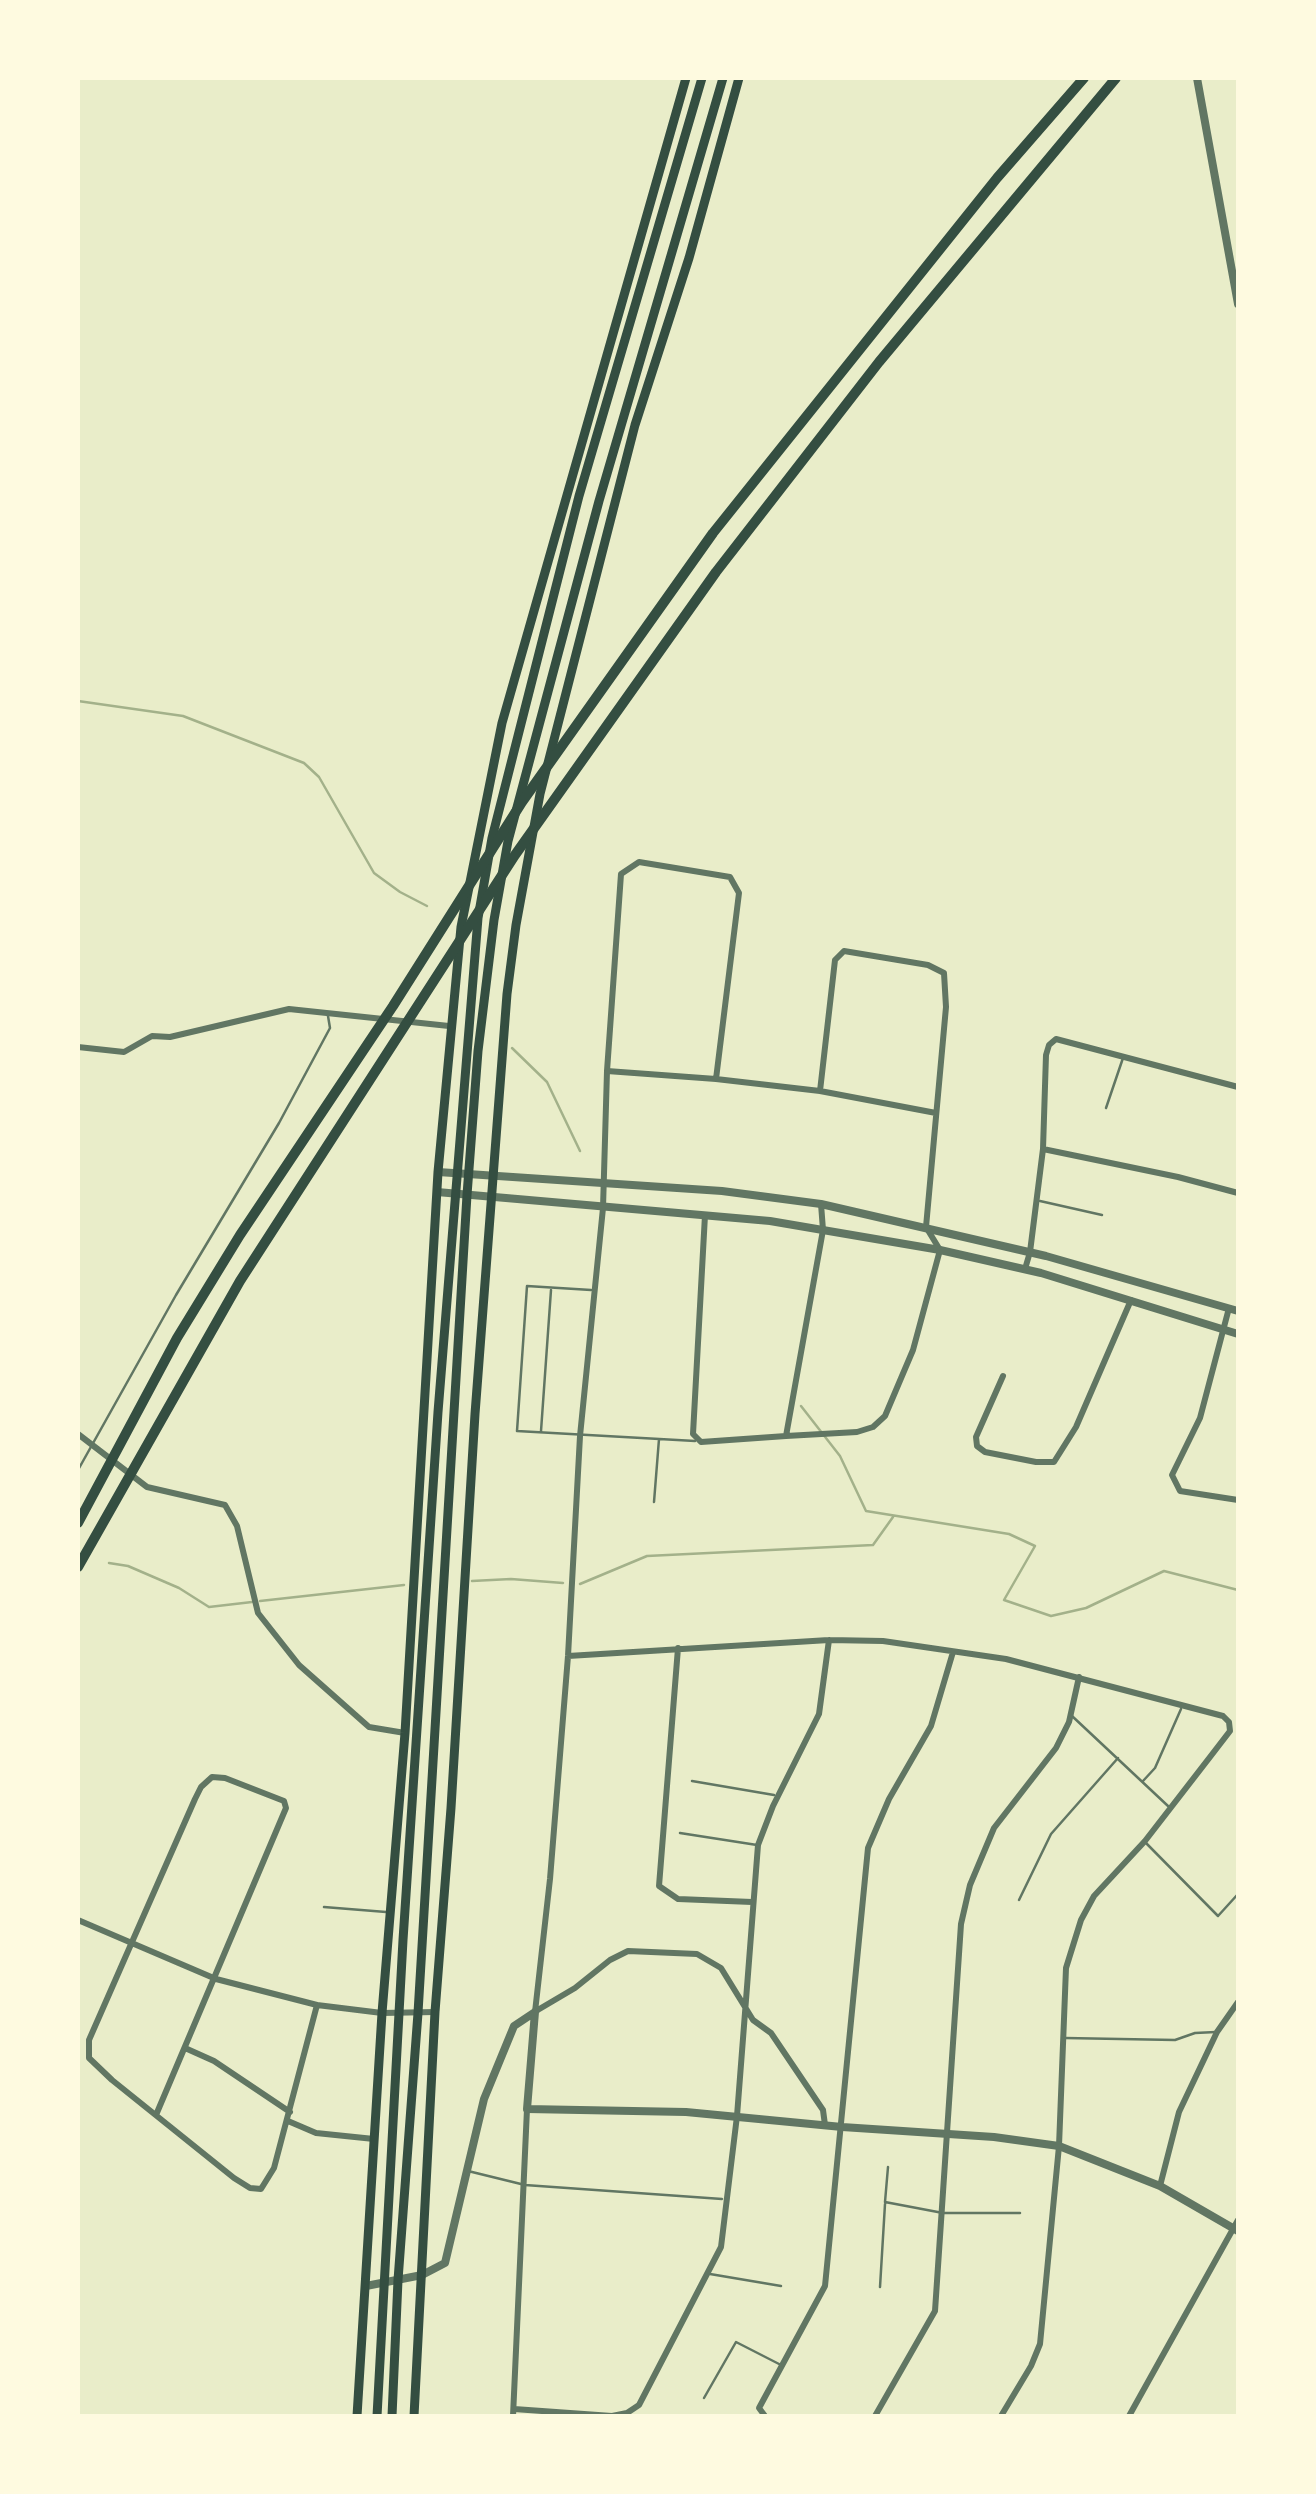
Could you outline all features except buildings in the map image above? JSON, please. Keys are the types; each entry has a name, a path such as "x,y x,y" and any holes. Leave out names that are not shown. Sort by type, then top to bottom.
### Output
{"highway":[{"path":"78,1523 177,1338 240,1235 522,802 713,533 997,178 1084,78"},
{"path":"78,1567 240,1281 515,855 716,572 880,362 1116,78"}],"main road":[{"path":"358,2416 382,2013 406,1733 438,1172 460,927 502,724 686,78"},
{"path":"378,2416 400,2013 456,1173 478,918 492,838 579,496 702,78"},
{"path":"392,2416 478,1051 508,841 599,501 723,78"},
{"path":"414,2416 435,2012 507,994 540,794 635,425 690,258 739,78"}],"street":[{"path":"1197,78 1238,304"},
{"path":"716,1078 739,893 730,877 639,862 621,874 606,1071 603,1208 580,1436 568,1656 527,2109 514,2413 612,2416 639,2405 720,2247 738,2116 758,1846 778,1795 819,1714 828,1640"},
{"path":"705,1215 693,1434 701,1442 858,1432 873,1427 885,1416 913,1350 940,1250 926,1226 944,973 928,965 844,952 835,960 820,1091"},
{"path":"78,1047 124,1052 152,1036 170,1037 289,1009 450,1026"},
{"path":"1026,1268 1043,1149 1049,1046 1056,1039 1238,1086"},
{"path":"606,1071 716,1078 820,1091 936,1113"},
{"path":"1043,1149 1178,1177 1238,1194"},
{"path":"438,1172 722,1191 821,1204 1030,1252 1234,1309 1224,1329 1200,1418 1172,1482 1180,1491 1238,1500"},
{"path":"437,1192 705,1215 940,1250 1026,1268 1238,1334"},
{"path":"786,1436 823,1230 821,1204"},
{"path":"1003,1376 976,1437 978,1446 985,1452 1054,1462 1076,1427 1131,1300"},
{"path":"78,1434 147,1487 225,1505 237,1526 256,1608 300,1665 369,1727 406,1733"},
{"path":"568,1656 828,1640 883,1641 1079,1676 1223,1716 1229,1722 1230,1730 1145,1841 1094,1896 1081,1920 1066,1968 1059,2146 1040,2344 1001,2416"},
{"path":"678,1648 659,1886 678,1898 752,1902"},
{"path":"764,2416 759,2408 825,2286 868,1848 889,1798 931,1726 952,1652"},
{"path":"875,2416 936,2311 961,1924 970,1885 994,1828 1056,1748 1079,1676"},
{"path":"156,2116 286,1808 284,1802 225,1778 212,1777 202,1786 132,1942 88,2048 89,2058 112,2080 156,2116 234,2178 250,2188 262,2189 274,2168 317,2005"},
{"path":"78,1920 216,1978 317,2005 382,2013 435,2012"},
{"path":"366,2286 422,2275 445,2263 484,2099 514,2026 628,1952 697,1954 721,1968 754,2020 771,2033 794,2065 823,2110 825,2125"},
{"path":"1160,2186 1180,2112 1218,2032 1238,2003"},
{"path":"186,2048 214,2061 316,2132 375,2139"},
{"path":"527,2109 633,2109 738,2116 1059,2146 1160,2186 1237,2226 1128,2416"}],"lane":[{"path":"78,1470 176,1294 280,1123 330,1028 328,1014"},
{"path":"1106,1108 1124,1054"},
{"path":"1037,1200 1102,1215"},
{"path":"594,1290 527,1286 517,1431 701,1442"},
{"path":"541,1433 551,1288"},
{"path":"654,1502 659,1438"},
{"path":"1142,1782 1155,1768 1182,1705"},
{"path":"1070,1714 1170,1807"},
{"path":"1019,1900 1051,1834 1118,1758"},
{"path":"692,1780 778,1795"},
{"path":"680,1834 758,1846"},
{"path":"1145,1841 1218,1916 1238,1894"},
{"path":"324,1907 393,1912"},
{"path":"1061,2038 1175,2040 1195,2033 1218,2032"},
{"path":"880,2288 888,2167"},
{"path":"466,2170 525,2186 727,2200"},
{"path":"885,2202 943,2213 1020,2213"},
{"path":"708,2274 781,2286"},
{"path":"704,2398 736,2342 782,2366"}],"waterway":[{"path":"78,701 183,716 304,763 319,777 374,873 427,906"},
{"path":"512,1048 547,1082 580,1151"},
{"path":"801,1406 840,1456 866,1511 1009,1534 1035,1546 1004,1600 1051,1616 1086,1608 1164,1571 1238,1590"},
{"path":"580,1584 647,1556 873,1545 893,1517"},
{"path":"109,1563 128,1566 179,1588 209,1607 252,1602"},
{"path":"472,1581 563,1583"},
{"path":"260,1601 404,1585"}]}
